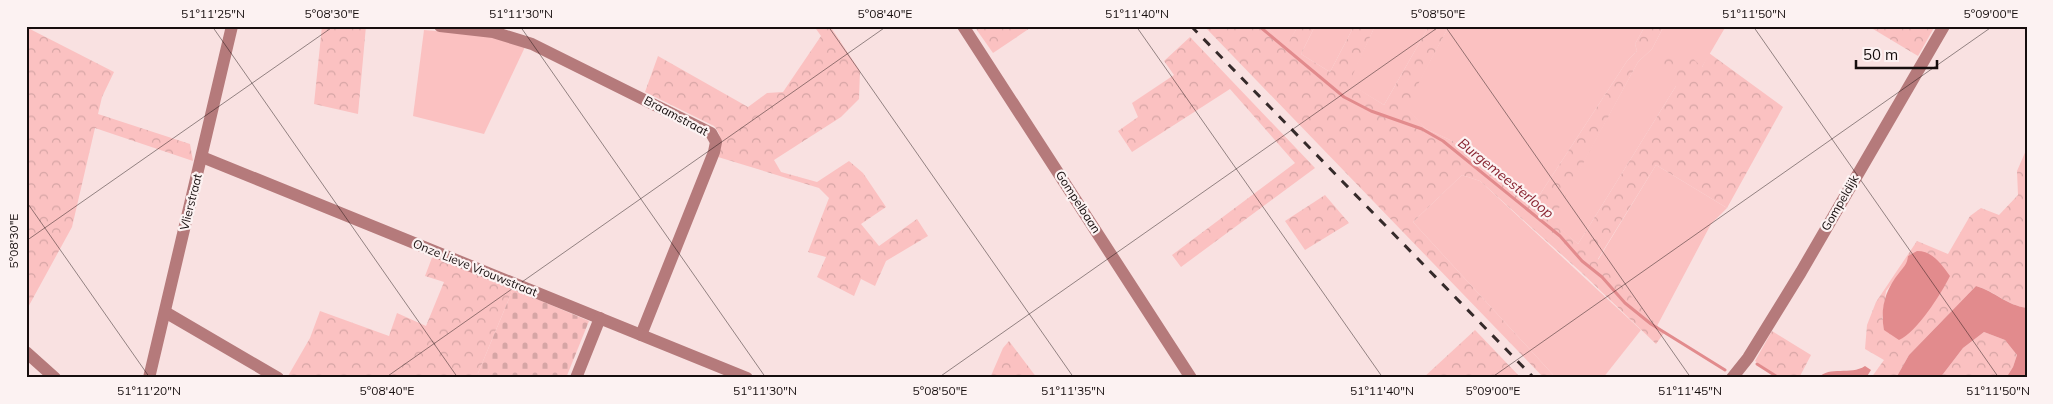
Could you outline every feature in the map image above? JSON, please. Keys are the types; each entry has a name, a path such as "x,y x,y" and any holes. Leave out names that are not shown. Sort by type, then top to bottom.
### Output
{"street":[{"name":"Vlierstraat","path":"149,378 232,26"},
{"name":"Braamstraat","path":"440,26 493,32 532,44 711,133 716,142 714,152 641,335"},
{"name":"Gompelbaan","path":"963,26 1191,378"},
{"name":"Gompeldijk","path":"1732,378 1748,358 1801,272 1944,26"},
{"name":"Onze Lieve Vrouwstraat","path":"202,157 747,378"},
{"path":"165,312 278,378"},
{"path":"576,378 600,318"},
{"path":"26,352 55,378"}],"green space":[{"path":"322,26 366,26 358,114 314,104"},
{"path":"814,26 830,26 860,71 859,99 841,117 774,160 781,172 817,182 849,161 863,173 886,207 861,224 879,246 917,219 928,236 886,261 875,286 861,279 854,296 817,277 826,257 808,252 829,198 819,188 718,157 721,141 714,126 645,92 658,56 748,107 767,93 783,92 821,36"},
{"path":"974,26 1033,26 993,53"},
{"path":"1204,26 1265,26 1287,45 1298,26 1315,26 1301,54 1330,72 1354,26 1375,26 1349,83 1384,105 1429,26 1449,26 1406,107 1426,129 1472,150 1533,205 1627,61 1637,51 1635,44 1645,26 1664,26 1652,49 1638,62 1552,221 1578,244 1676,86 1660,71 1666,53 1687,53 1702,67 1709,53 1783,107 1727,208 1656,165 1598,259 1664,333 1656,344 1582,273 1480,181 1462,175 1413,222 1556,378 1544,378"},
{"path":"1265,26 1298,26 1287,46"},
{"path":"1315,26 1354,26 1330,72 1301,54"},
{"path":"1375,26 1429,26 1384,105 1348,83"},
{"path":"1449,26 1645,26 1635,44 1637,51 1627,61 1533,205 1472,150 1426,129 1405,107"},
{"path":"1664,26 1726,26 1702,67 1676,86 1578,244 1551,221 1638,62 1652,49"},
{"path":"1868,26 1935,26 1918,56"},
{"path":"26,27 114,72 102,97 98,114 190,144 193,161 95,128 72,227 26,311"},
{"path":"424,30 488,35 525,47 484,134 413,116"},
{"path":"1190,37 1315,168 1181,267 1172,255 1295,163 1230,89 1132,152 1118,131 1138,117 1132,103 1174,75 1164,61"},
{"path":"2027,148 2027,308 2013,304 1976,286 1909,355 1896,378 1871,378 1884,360 1865,349 1867,325 1876,302 1917,241 1948,254 1970,216 1981,208 1999,215 2018,195 2017,171","holes":["1907,264 1882,320 1886,291"]},
{"path":"1656,165 1727,208 1711,224 1657,326 1598,260"},
{"path":"1462,175 1480,181 1641,330 1603,378 1556,378 1413,222"},
{"path":"1325,195 1349,223 1305,250 1285,221"},
{"path":"433,255 513,289 476,378 288,376 310,338 320,311 389,336 397,313 426,326 444,282 425,276"},
{"path":"513,289 589,321 566,378 476,378"},
{"path":"1475,330 1521,378 1423,378"},
{"path":"1772,331 1811,355 1799,378 1780,378 1755,361"},
{"path":"1984,332 2005,340 2017,355 2013,367 2006,378 1940,378 1963,348"},
{"path":"1009,341 1037,378 990,378 1003,348"}],"shaded area":[{"path":"1917,251 1928,253 1932,256 1950,276 1921,321 1906,336 1899,340 1884,330 1883,307 1894,279 1906,263 1908,256"},
{"path":"1976,286 2013,304 2027,308 2027,378 2006,378 2013,367 2017,355 2005,340 1984,332 1963,348 1940,378 1896,378 1909,355"},
{"path":"1865,366 1871,370 1866,378 1818,378 1828,372 1853,370"}],"waterway":[{"name":"Burgemeesterloop","path":"1259,26 1344,97 1371,111 1422,129 1443,141 1560,236 1582,261 1602,277 1625,303 1651,324 1725,370"},
{"name":"Burgemeesterloop","path":"1757,364 1779,378"}],"railway":[{"path":"1191,26 1534,378"}]}
